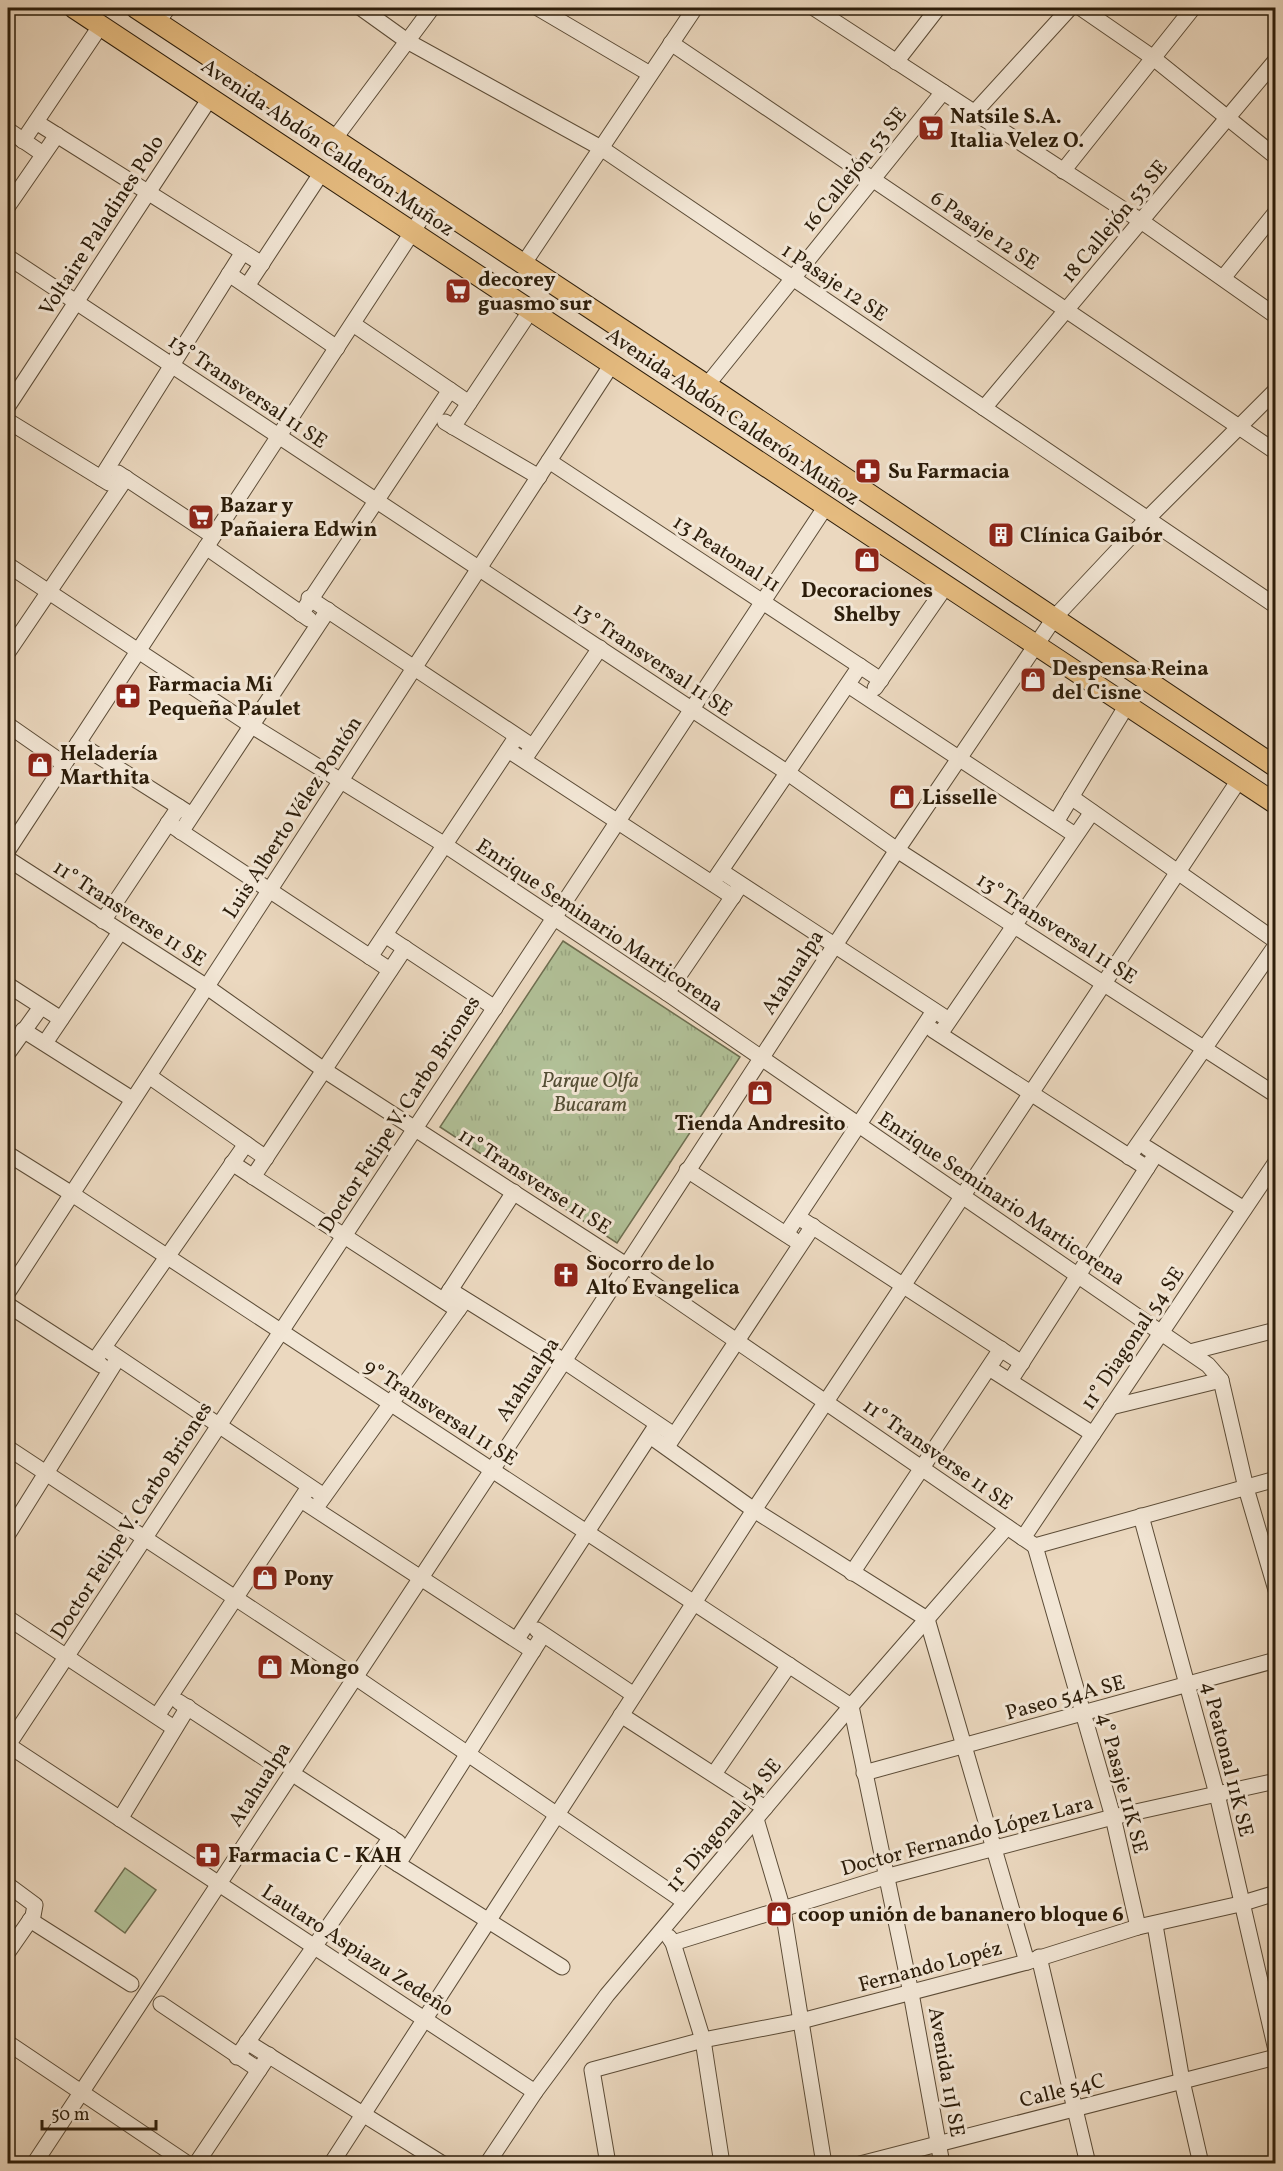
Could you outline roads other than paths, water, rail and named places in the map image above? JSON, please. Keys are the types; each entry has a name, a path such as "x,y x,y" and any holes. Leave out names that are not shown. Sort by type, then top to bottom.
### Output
{"main road":[{"name":"Avenida Abdón Calderón Muñoz","path":"74,8 1275,804"},
{"name":"Avenida Abdón Calderón Muñoz","path":"136,8 163,15 335,138 1054,616 1275,767"}],"street":[{"name":"1 Pasaje 12 SE","path":"361,8 407,41 601,148 1275,606"},
{"path":"335,138 432,8"},
{"path":"538,8 650,74"},
{"path":"524,263 695,8"},
{"path":"896,62 938,8"},
{"path":"974,113 1070,8"},
{"path":"1081,8 1152,57 1275,157"},
{"path":"1063,171 1193,8"},
{"path":"819,9 896,62 1141,221 1275,316"},
{"path":"23,141 101,25"},
{"name":"6 Pasaje 12 SE","path":"671,43 1275,452"},
{"name":"18 Callejón 53 SE","path":"984,408 1275,60"},
{"name":"16 Callejón 53 SE","path":"707,385 943,92"},
{"name":"Voltaire Paladines Polo","path":"10,399 210,98"},
{"path":"36,122 262,264"},
{"path":"8,130 43,154"},
{"path":"8,206 57,135"},
{"path":"247,286 322,172"},
{"path":"8,850 432,202"},
{"path":"1223,278 1275,212"},
{"path":"104,472 243,252"},
{"name":"13° Transversal 11 SE","path":"8,257 788,773 897,850 1275,1095"},
{"path":"229,274 337,348"},
{"path":"453,427 531,310"},
{"path":"353,324 469,403"},
{"name":"Luis Alberto Vélez Pontón","path":"8,1292 612,364"},
{"path":"301,614 309,598 450,390"},
{"name":"Atahualpa","path":"34,2163 564,1361 897,850 1054,616 1275,390"},
{"path":"434,415 539,477"},
{"path":"8,421 123,484 210,542 318,625"},
{"name":"13 Peatonal 11","path":"549,461 881,680"},
{"path":"8,652 123,484"},
{"name":"Doctor Felipe V. Carbo Briones","path":"8,1745 826,506"},
{"name":"Enrique Seminario Marticorena","path":"8,565 252,726 445,845 667,993 1190,1352 1215,1372 1221,1380"},
{"path":"868,698 946,586"},
{"path":"309,598 414,669 512,743 524,760 712,884 736,891 834,946 949,1020"},
{"path":"181,832 328,610"},
{"path":"524,760 600,648"},
{"path":"712,884 860,666"},
{"path":"848,685 1075,835"},
{"path":"1056,822 1127,705"},
{"path":"8,725 64,764"},
{"path":"78,743 192,815"},
{"path":"512,743 532,746"},
{"path":"370,957 512,743"},
{"path":"331,2163 754,1510 1239,780"},
{"path":"1071,797 1275,943 1270,964 1204,1049 1129,1157"},
{"path":"103,921 179,807"},
{"path":"940,1034 1092,812"},
{"path":"168,823 390,970"},
{"name":"11° Transverse 11 SE","path":"8,859 207,987 324,1070 626,1265 1029,1542"},
{"path":"721,871 736,891"},
{"path":"667,993 736,891"},
{"path":"45,1043 120,932"},
{"path":"386,935 495,1008"},
{"path":"253,1177 405,948"},
{"path":"8,985 61,1019"},
{"path":"8,1053 41,1007"},
{"path":"786,1234 934,1011"},
{"path":"925,1025 1147,1168"},
{"path":"23,1030 132,1099"},
{"path":"149,1076 266,1158"},
{"path":"1139,1143 1244,1209"},
{"path":"99,1354 246,1144"},
{"name":"9° Transversal 11 SE","path":"8,1154 851,1706"},
{"path":"1010,1381 1156,1154"},
{"name":"11° Diagonal 54 SE","path":"1029,1542 1093,1434 1275,1162"},
{"path":"232,1163 344,1236 461,1305 564,1361 670,1441 754,1510 927,1619 993,1848 1033,1960 1077,2108 1088,2163"},
{"path":"687,1170 801,1244"},
{"path":"447,1295 514,1192"},
{"path":"798,1217 1022,1363"},
{"path":"670,1441 813,1226"},
{"path":"8,1305 99,1354 219,1425 309,1487 320,1502 421,1577 533,1651"},
{"path":"320,1502 461,1305"},
{"path":"1190,1352 1275,1330"},
{"path":"852,1573 1001,1349"},
{"path":"8,1534 114,1364"},
{"path":"989,1368 1093,1434"},
{"path":"1111,1407 1221,1380 1246,1488 1275,1590"},
{"path":"517,1639 654,1430"},
{"path":"8,1448 557,1812 685,1902"},
{"path":"1029,1542 1141,1516 1275,1479"},
{"path":"157,1716 309,1487"},
{"path":"300,1500 320,1502"},
{"name":"4 Peatonal 11K SE","path":"1141,1516 1217,1794 1240,1904 1275,2050"},
{"name":"11° Diagonal 54 SE","path":"487,2163 535,2092 606,1995 851,1706 1007,1527"},
{"name":"4° Pasaje 11K SE","path":"1029,1542 1113,1817 1138,1927"},
{"path":"8,1618 174,1728"},
{"path":"527,1624 633,1695"},
{"path":"398,1864 543,1635"},
{"name":"Paseo 54A SE","path":"864,1773 1275,1660"},
{"path":"714,1774 789,1665"},
{"path":"169,1695 272,1763"},
{"name":"Avenida 11J SE","path":"851,1706 911,1993 942,2163"},
{"path":"120,1819 188,1707"},
{"path":"621,1715 714,1774 760,1814 783,1910 824,2163"},
{"name":"Lautaro Aspiazu Zedeño","path":"8,1745 535,2092"},
{"path":"299,1778 408,1848"},
{"name":"Doctor Fernando López Lara","path":"673,1943 885,1877 1113,1817 1275,1781"},
{"path":"237,2057 391,1837"},
{"path":"380,1853 562,1967"},
{"path":"8,1885 34,1903 34,1912 30,1920 8,1952"},
{"name":"Fernando Lopéz","path":"608,2163 592,2070 703,2040 801,2021 911,1993 1033,1960 1138,1927 1240,1904 1275,1893"},
{"path":"30,1920 131,1984"},
{"path":"1155,1924 1182,2080 1201,2163"},
{"path":"663,1929 673,1943 703,2040 722,2163"},
{"path":"161,2004 259,2070"},
{"path":"247,2042 364,2112 443,2163"},
{"path":"8,2043 188,2163"},
{"path":"196,2163 269,2055"},
{"name":"Calle 54C","path":"860,2163 1275,2057"}],"place":[{"name":"Natsile S.A. Italia Velez O.","path":"931,128"},
{"name":"decorey guasmo sur","path":"458,291"},
{"name":"Su Farmacia","path":"868,471"},
{"name":"Bazar y Pañaiera Edwin","path":"201,517"},
{"name":"Clínica Gaibór","path":"1001,535"},
{"name":"Decoraciones Shelby","path":"867,560"},
{"name":"Despensa Reina del Cisne","path":"1033,680"},
{"name":"Farmacia Mi Pequeña Paulet","path":"128,696"},
{"name":"Heladería Marthita","path":"40,765"},
{"name":"Lisselle","path":"902,797"},
{"name":"Tienda Andresito","path":"760,1093"},
{"name":"Socorro de lo Alto Evangelica","path":"566,1275"},
{"name":"Pony","path":"265,1578"},
{"name":"Mongo","path":"270,1667"},
{"name":"Farmacia C - KAH","path":"208,1855"},
{"name":"coop unión de bananero bloque 6","path":"779,1914"}],"park label":[{"name":"Parque Olfa Bucaram","path":"590,1092"}]}
